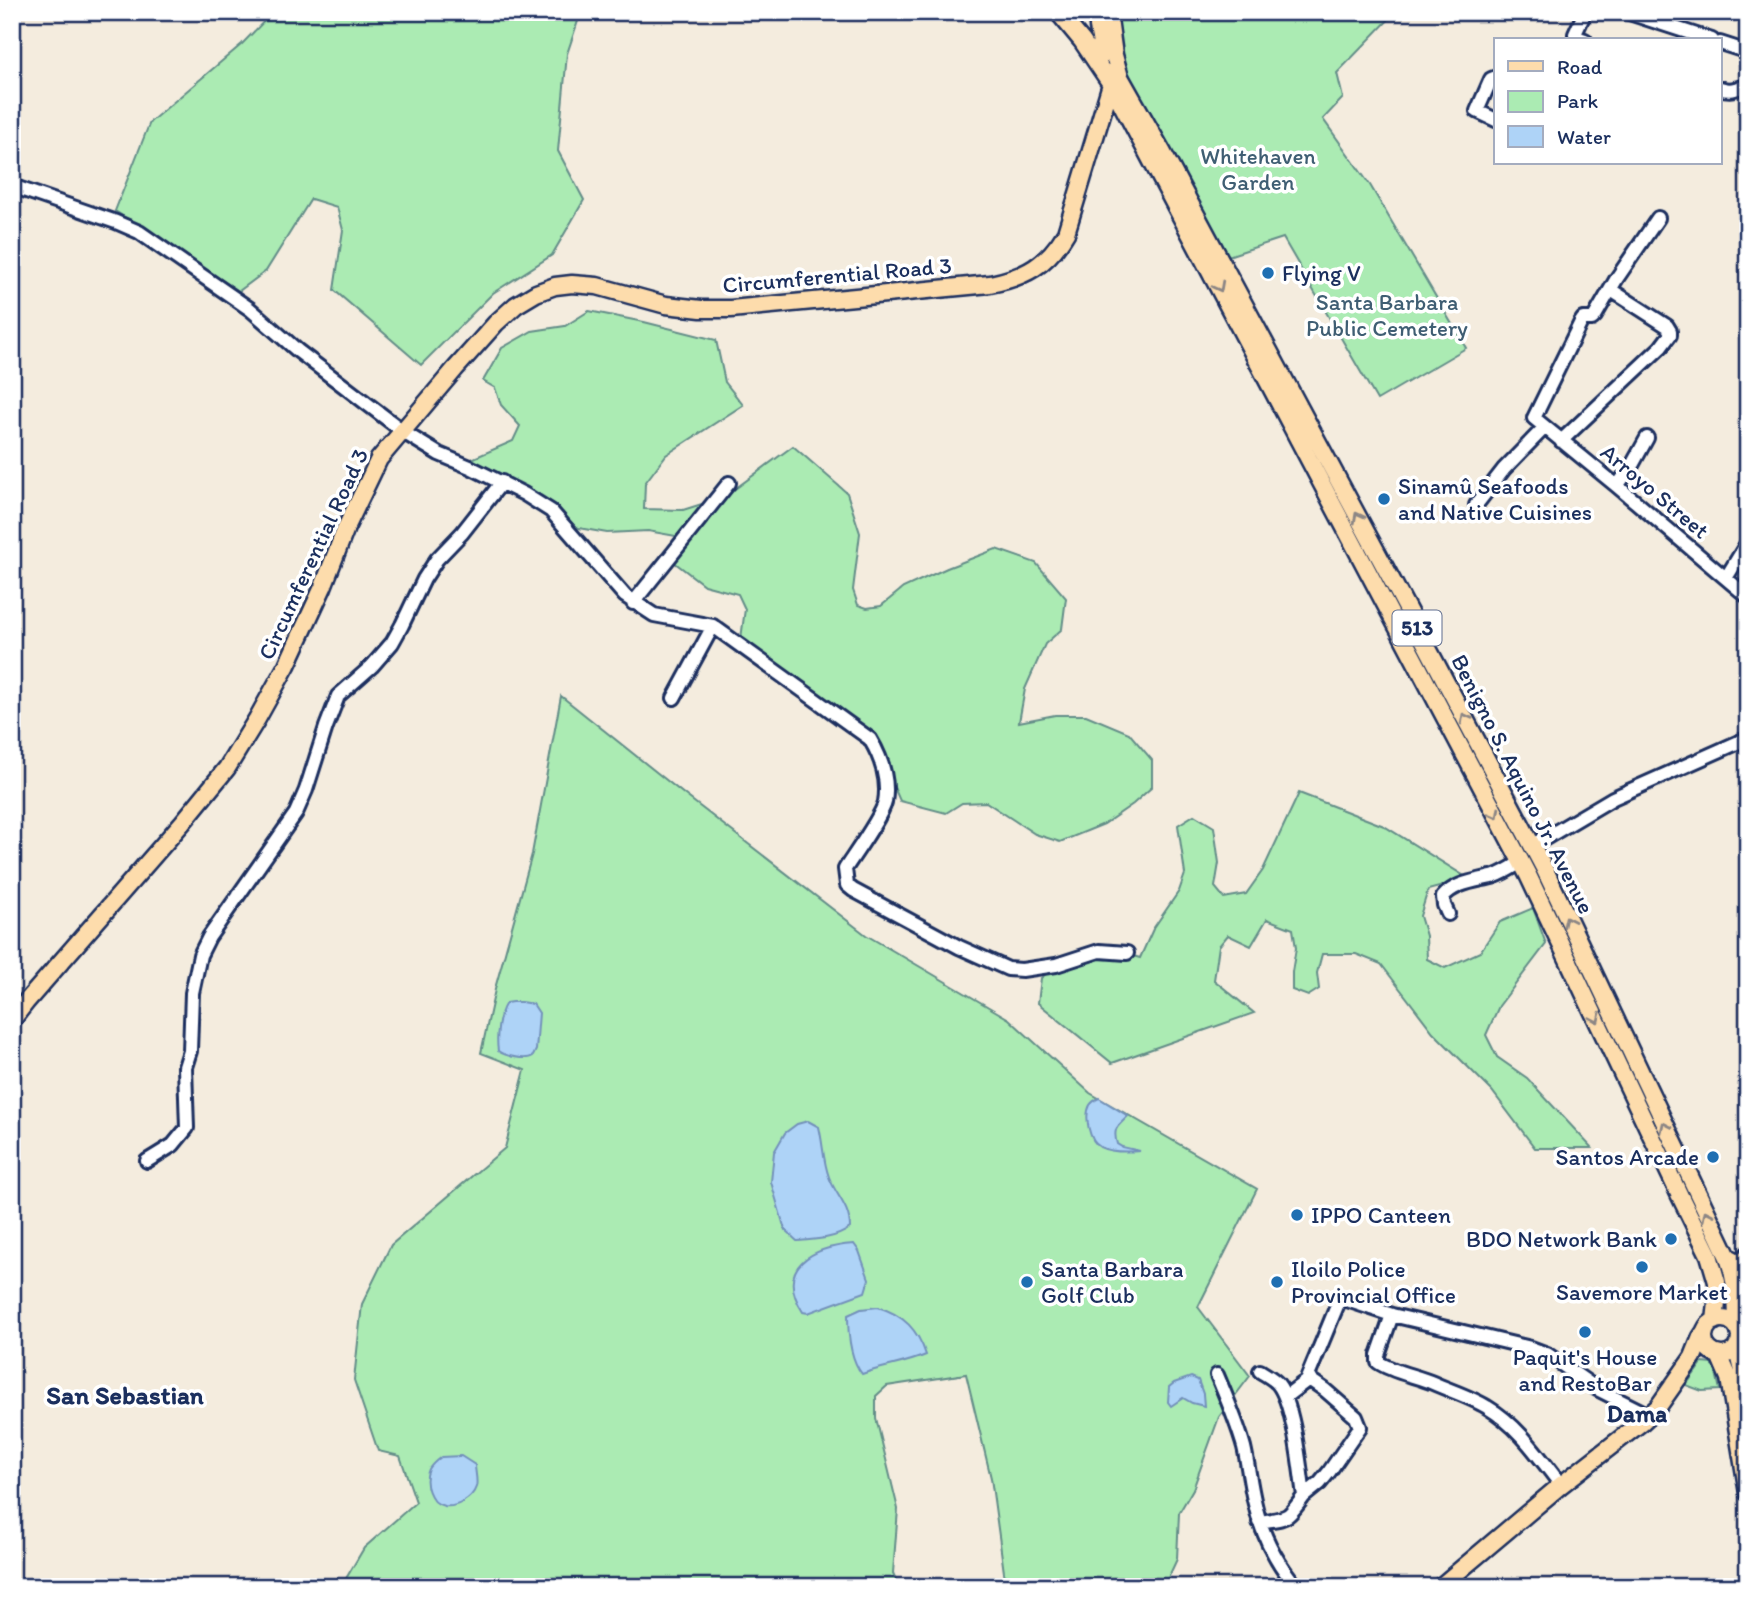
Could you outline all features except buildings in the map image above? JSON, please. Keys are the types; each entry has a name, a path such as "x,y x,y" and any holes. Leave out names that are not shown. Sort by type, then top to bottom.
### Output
{"main road":[{"path":"1058,12 1115,81"},
{"path":"1073,12 1103,55 1115,81"},
{"path":"1098,12 1103,55"},
{"name":"Benigno S. Aquino Jr. Avenue","path":"1108,12 1115,81 1148,150 1528,875 1687,1192 1728,1257 1735,1281 1748,1391"},
{"name":"Benigno S. Aquino Jr. Avenue","path":"1115,81 1163,153 1532,846 1687,1192 1713,1262 1717,1282 1710,1326"},
{"name":"Circumferential Road 3","path":"12,1020 227,768 273,692 291,656 379,459 496,323 516,305 555,286 572,284 586,284 666,305 730,309 1012,280 1043,262 1066,233 1115,81"},
{"path":"1389,612 1405,604"},
{"path":"1728,1257 1738,1262 1748,1255"},
{"path":"1737,1308 1748,1289"},
{"path":"1440,1587 1560,1485 1658,1407 1693,1357 1701,1337 1710,1326 1726,1320 1740,1336 1732,1351 1726,1354 1693,1357"},
{"path":"1710,1326 1705,1343 1716,1353 1730,1378 1748,1493"}],"street":[{"path":"1579,38 1576,34 1585,12"},
{"path":"1626,12 1706,38"},
{"path":"1666,38 1671,27"},
{"path":"1722,44 1748,52"},
{"path":"1494,78 1491,79 1477,111 1494,119"},
{"path":"1722,89 1731,91 1748,88"},
{"path":"12,186 116,222 139,233 250,309 298,351 403,431 439,454 502,482 551,511 633,603 654,615 713,626 870,739 885,771 884,805 845,869 847,885 853,890 959,947 1009,969 1056,965 1099,951 1127,953"},
{"path":"1561,441 1654,354 1670,335 1667,326 1611,290 1658,218"},
{"name":"Arroyo Street","path":"1611,290 1594,318 1581,321 1534,418 1748,597"},
{"path":"1476,505 1504,469 1545,427"},
{"path":"1617,486 1647,438"},
{"path":"147,1161 173,1146 187,1128 185,1067 190,1051 192,993 200,955 209,937 296,813 338,696 372,666 392,643 437,559 462,533 502,482"},
{"path":"633,603 729,483"},
{"path":"1726,578 1748,542"},
{"path":"674,698 713,626"},
{"path":"1532,846 1613,798 1748,738"},
{"path":"1448,914 1443,897 1447,893 1464,884 1499,875 1521,862"},
{"path":"1285,1397 1306,1381 1339,1301 1347,1299 1392,1315 1547,1354 1597,1389 1649,1415"},
{"path":"1392,1315 1378,1362 1488,1407 1526,1440 1560,1485"},
{"path":"1261,1371 1278,1384 1285,1397 1304,1496"},
{"path":"1217,1375 1244,1449 1263,1534 1273,1556 1297,1587"},
{"path":"1259,1522 1289,1516 1304,1496 1329,1472 1360,1427 1356,1418 1325,1390 1312,1381 1306,1381"}],"green space":[{"path":"273,12 581,12 567,54 558,151 584,200 552,255 493,293 421,365 334,290 343,230 337,207 311,199 266,271 239,291 115,211 150,122 242,44"},
{"path":"1124,12 1396,12 1337,73 1343,98 1323,119 1370,185 1466,348 1377,400 1283,238 1228,256 1134,87 1118,42 1116,24"},
{"path":"589,311 716,340 725,382 743,405 666,455 645,483 644,509 683,510 724,497 793,446 847,493 860,533 853,590 858,605 867,608 881,606 903,588 996,549 1036,563 1066,598 1062,629 1045,644 1025,689 1019,722 1055,715 1086,715 1129,733 1152,760 1152,787 1104,824 1060,842 1035,834 986,802 962,803 946,813 900,801 874,742 740,646 745,609 738,594 704,585 674,562 676,536 648,531 607,533 573,527 551,506 460,464 513,441 520,426 501,405 495,388 483,381 502,348 532,331 565,326"},
{"path":"561,696 866,935 1009,1019 1090,1093 1257,1189 1198,1307 1250,1376 1219,1417 1193,1489 1179,1513 1177,1559 1164,1587 1006,1587 991,1478 966,1374 887,1386 876,1396 876,1418 898,1509 893,1573 899,1587 341,1587 364,1548 416,1502 400,1456 378,1451 354,1380 362,1304 391,1245 505,1148 525,1070 481,1053 496,985 532,854"},
{"path":"1299,793 1384,826 1469,879 1428,890 1420,916 1426,936 1427,959 1445,968 1480,952 1500,922 1533,908 1546,944 1499,1006 1486,1035 1497,1057 1527,1078 1592,1148 1535,1148 1492,1091 1433,1032 1381,964 1356,954 1322,954 1317,973 1319,989 1308,996 1292,990 1296,948 1293,929 1267,919 1251,946 1228,935 1219,946 1214,980 1254,1013 1112,1063 1038,1003 1041,978 1064,960 1106,948 1140,958 1153,929 1179,891 1185,874 1178,825 1194,815 1214,827 1219,863 1215,887 1224,898 1246,894 1263,870"},
{"path":"1702,1363 1714,1364 1720,1390 1702,1391 1686,1385"}],"water":[{"path":"506,1003 533,1004 539,1013 536,1050 533,1056 516,1057 498,1051 501,1014"},
{"path":"1099,1098 1128,1116 1116,1130 1117,1144 1140,1151 1115,1151 1096,1144 1090,1134 1087,1115 1090,1105"},
{"path":"808,1121 819,1127 827,1171 845,1207 850,1228 832,1237 797,1241 785,1230 771,1182 774,1152 785,1133 797,1124"},
{"path":"854,1244 869,1279 865,1292 808,1313 803,1312 795,1296 793,1283 795,1272 802,1262 824,1250"},
{"path":"878,1307 895,1314 909,1325 919,1338 926,1355 862,1374 852,1354 848,1315 861,1309"},
{"path":"1191,1377 1198,1380 1204,1406 1183,1398 1171,1406 1168,1402 1169,1387"},
{"path":"461,1456 475,1465 476,1487 467,1499 458,1504 444,1506 434,1501 431,1496 427,1474 441,1457"}],"place":[{"name":"Flying V","path":"1268,273"},
{"name":"Sinamû Seafoods and Native Cuisines","path":"1384,499"},
{"name":"Santos Arcade","path":"1713,1157"},
{"name":"IPPO Canteen","path":"1297,1215"},
{"name":"BDO Network Bank","path":"1671,1239"},
{"name":"Savemore Market","path":"1642,1267"},
{"name":"Santa Barbara Golf Club","path":"1027,1282"},
{"name":"Iloilo Police Provincial Office","path":"1277,1282"},
{"name":"Paquit's House and RestoBar","path":"1585,1332"}],"district":[{"name":"San Sebastian","path":"125,1395"},
{"name":"Dama","path":"1637,1414"}],"park label":[{"name":"Whitehaven Garden","path":"1258,169"},
{"name":"Santa Barbara Public Cemetery","path":"1387,315"}]}
